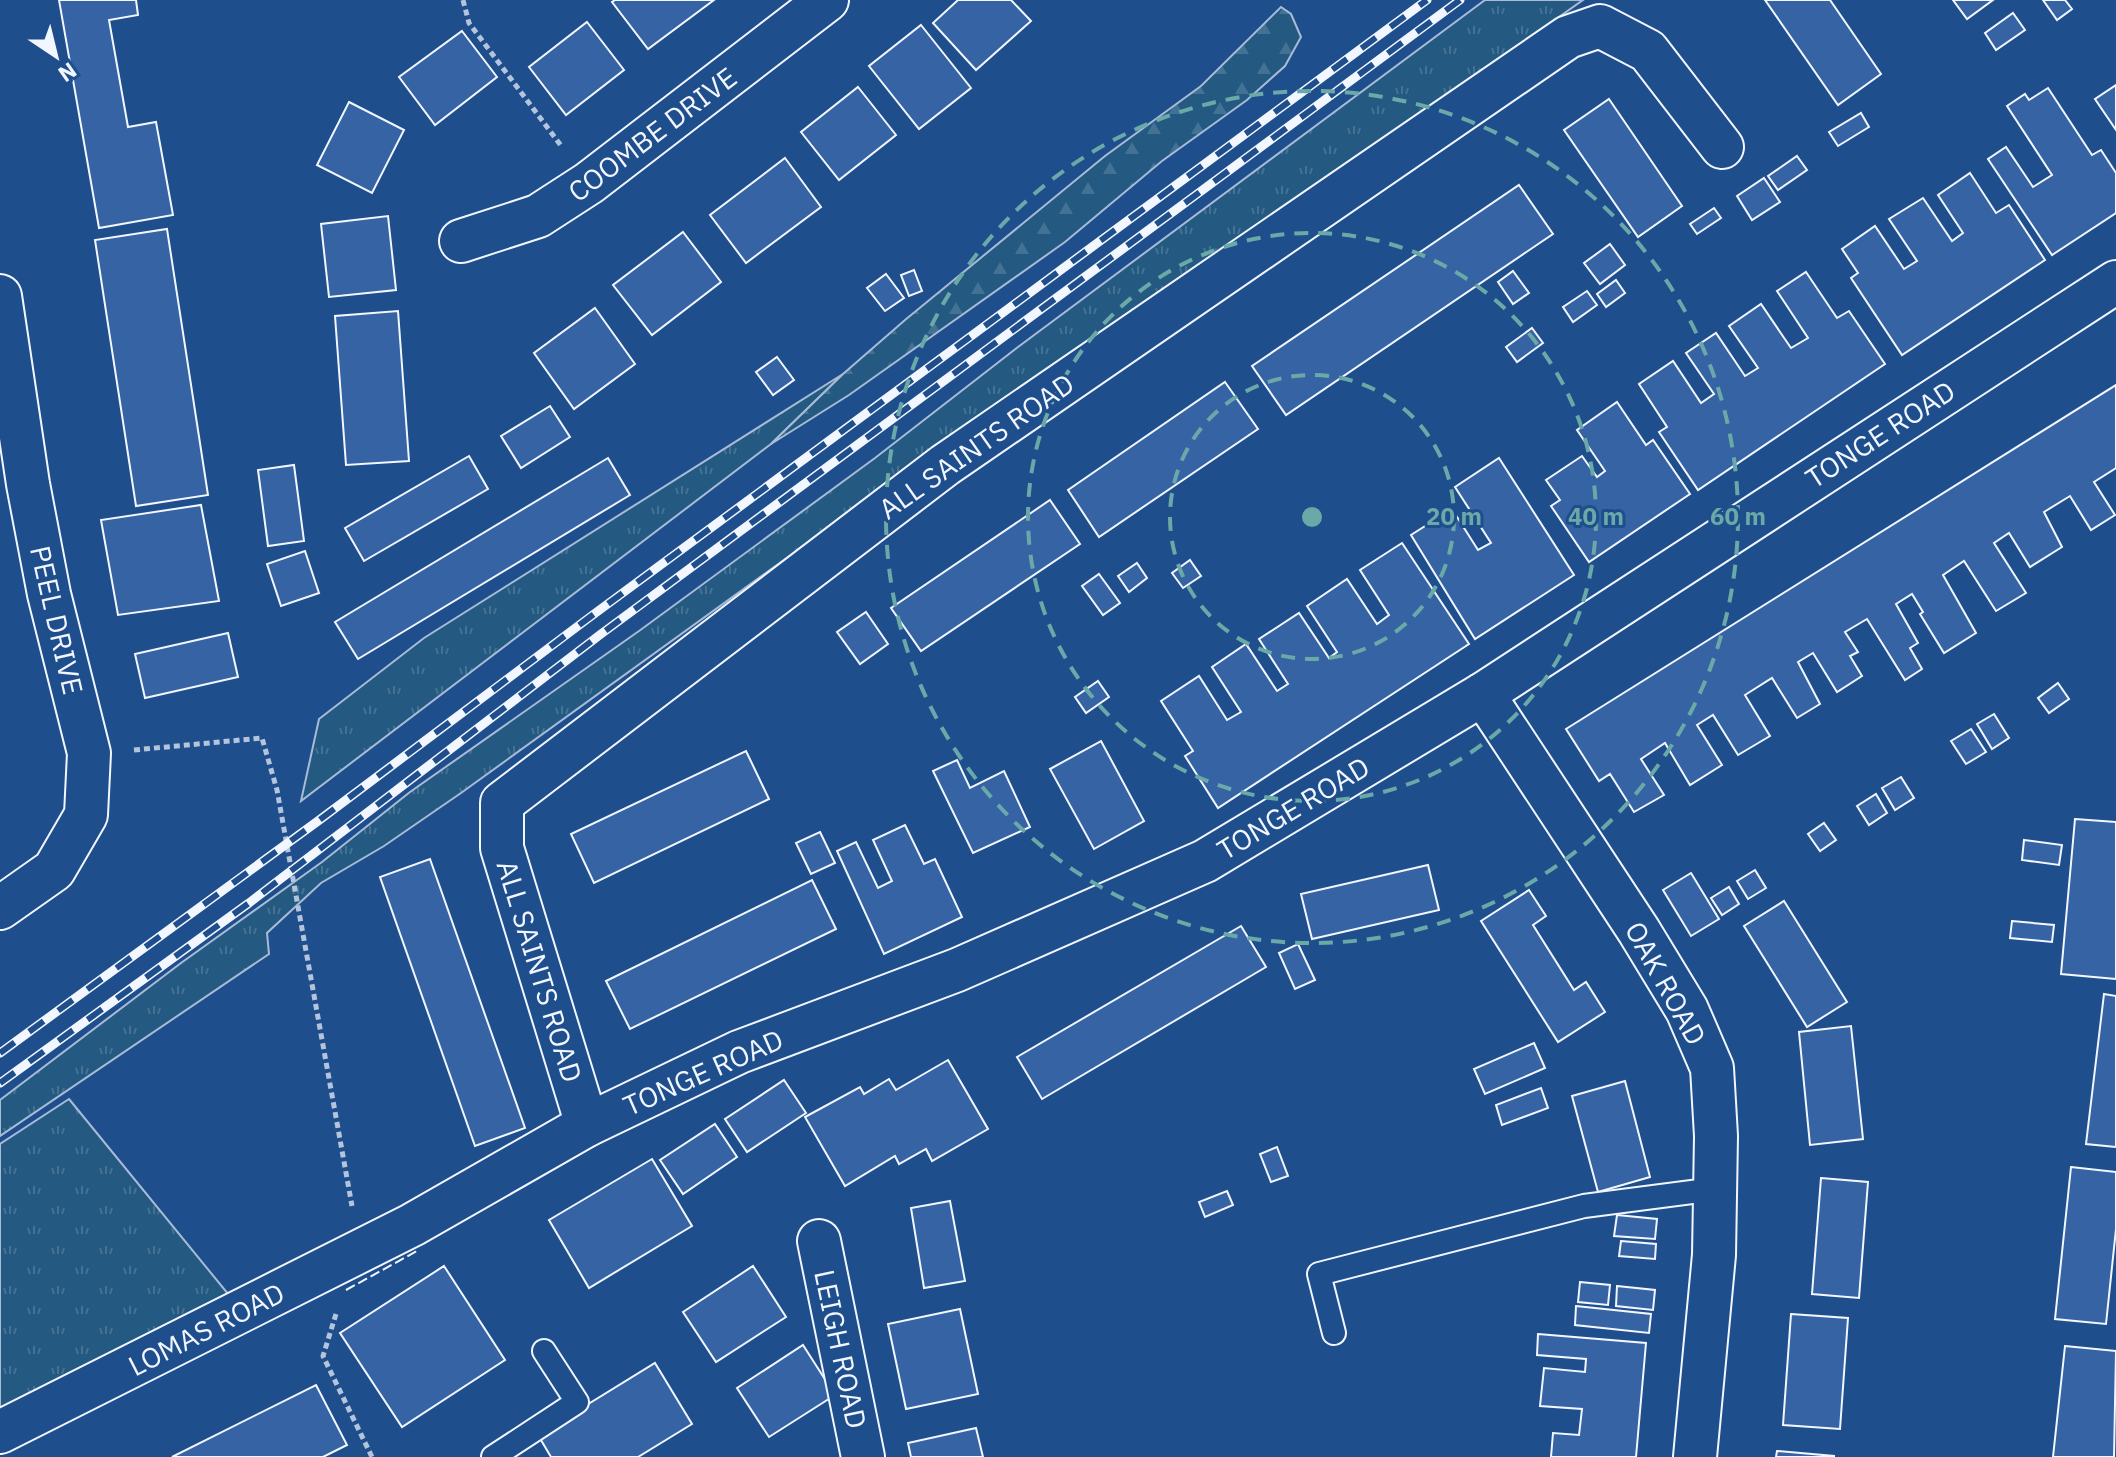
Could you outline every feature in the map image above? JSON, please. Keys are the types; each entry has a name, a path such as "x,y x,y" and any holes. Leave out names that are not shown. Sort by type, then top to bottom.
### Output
{"street":[{"name":"COOMBE DRIVE","path":"461,241 538,216 589,183 827,0"},
{"name":"ALL SAINTS ROAD","path":"587,1125 502,848 502,803 945,465 1568,37 1600,26 1648,51 1722,147"},
{"name":"TONGE ROAD","path":"412,1225 587,1125 739,1052 957,970 1205,861 1483,694 2116,282"},
{"name":"PEEL DRIVE","path":"0,296 8,396 49,594 89,753 86,815 54,870 0,908"},
{"name":"OAK ROAD","path":"1483,694 1687,1010 1712,1068 1714,1255 1695,1457"},
{"name":"LOMAS ROAD","path":"0,1432 412,1225"},
{"name":"LEIGH ROAD","path":"819,1241 863,1457"}],"lane":[{"path":"1334,1333 1319,1274 1584,1206 1715,1189"},
{"path":"493,1457 577,1402 544,1351"}],"path":[{"path":"463,0 469,23 589,183"},
{"path":"89,753 262,738 277,790 355,1221"},
{"path":"339,1304 323,1356 372,1457"}],"green space":[{"path":"1485,0 1583,0 1301,200 921,456 788,557 461,793 384,846 321,883 267,933 269,954 0,1136 0,1100 181,963 322,862 410,792 639,631 875,458 1018,347"},
{"path":"1281,7 1291,14 1301,37 1285,66 1247,100 1162,161 1065,242 849,395 771,444 843,374 905,320 1105,156 1201,86"},
{"path":"843,374 771,444 301,801 319,719 424,638"},
{"path":"69,1099 233,1300 0,1412 0,1144"}],"building":[{"path":"59,0 136,0 138,15 109,20 128,127 156,122 173,215 99,228"},
{"path":"714,0 648,49 612,2"},
{"path":"958,0 1011,0 1031,21 976,70 933,23"},
{"path":"1765,0 1830,0 1881,74 1838,105"},
{"path":"1953,0 1993,0 1967,19"},
{"path":"2043,0 2065,0 2072,9 2057,20"},
{"path":"2013,13 2025,30 1996,50 1985,33"},
{"path":"587,22 624,70 566,115 529,67"},
{"path":"921,25 971,88 919,129 869,66"},
{"path":"462,31 497,77 435,125 399,77"},
{"path":"2116,85 2116,130 2095,99"},
{"path":"858,87 896,135 839,180 801,132"},
{"path":"2048,88 2092,155 2101,150 2116,173 2116,213 2052,255 1988,159 2006,147 2033,187 2052,175 2007,106 2025,94 2029,100"},
{"path":"1609,99 1682,206 1638,237 1564,130"},
{"path":"349,102 404,130 372,193 317,165"},
{"path":"1861,113 1869,127 1838,146 1829,132"},
{"path":"1797,156 1807,170 1778,190 1768,176"},
{"path":"785,158 821,207 746,263 710,215"},
{"path":"1970,173 1996,213 2009,205 2045,260 1902,355 1851,278 1858,273 1842,249 1875,226 1904,269 1917,261 1889,219 1923,198 1952,241 1963,233 1938,195"},
{"path":"1764,178 1780,202 1752,220 1737,196"},
{"path":"1519,185 1553,234 1286,415 1252,366"},
{"path":"1714,208 1721,218 1697,234 1690,224"},
{"path":"388,216 396,290 329,297 321,224"},
{"path":"167,229 208,495 136,506 95,240"},
{"path":"683,232 721,282 652,335 613,285"},
{"path":"1610,244 1625,265 1600,284 1584,263"},
{"path":"914,270 922,291 909,296 901,275"},
{"path":"1513,271 1529,293 1513,304 1498,282"},
{"path":"1806,272 1837,318 1849,311 1885,364 1698,490 1659,432 1667,427 1639,384 1673,361 1701,403 1714,394 1686,353 1716,333 1745,376 1758,368 1729,326 1761,304 1791,348 1808,338 1777,291"},
{"path":"886,274 904,298 885,311 867,288"},
{"path":"1616,280 1625,293 1606,307 1597,294"},
{"path":"1587,291 1597,305 1573,322 1563,307"},
{"path":"595,308 635,364 574,409 534,353"},
{"path":"398,311 409,461 346,465 335,316"},
{"path":"1532,328 1543,343 1517,362 1506,347"},
{"path":"777,357 794,380 773,395 756,372"},
{"path":"1225,382 1258,429 1099,537 1068,490"},
{"path":"2116,385 2116,468 2094,482 2115,515 2091,530 2070,496 2044,512 2062,547 2030,567 2009,533 1994,543 2026,593 1996,611 1964,561 1943,575 1976,633 1944,653 1920,614 1923,612 1912,594 1896,604 1918,643 1910,648 1922,669 1905,680 1867,619 1845,632 1858,652 1850,656 1862,676 1837,692 1813,653 1798,662 1820,704 1797,718 1772,678 1745,695 1770,736 1738,755 1713,715 1697,725 1722,765 1690,785 1665,743 1641,759 1664,795 1634,812 1610,774 1599,781 1566,729"},
{"path":"1617,402 1646,445 1653,440 1690,494 1589,562 1551,506 1560,500 1546,480 1582,456 1597,477 1605,471 1577,430"},
{"path":"550,406 570,437 521,468 501,436"},
{"path":"469,456 488,489 364,561 345,528"},
{"path":"608,458 630,495 358,659 335,622"},
{"path":"1499,458 1574,575 1475,639 1411,535 1452,509 1478,550 1491,543 1455,487"},
{"path":"294,465 304,541 268,546 258,470"},
{"path":"1050,500 1080,544 921,651 891,608"},
{"path":"201,505 219,601 118,615 101,520"},
{"path":"1402,543 1469,644 1218,808 1185,756 1193,751 1161,701 1199,676 1227,720 1241,712 1212,667 1246,644 1277,691 1288,684 1259,639 1299,613 1329,658 1337,652 1307,606 1347,579 1377,624 1389,615 1360,570"},
{"path":"305,551 319,593 281,606 267,564"},
{"path":"1190,560 1201,576 1183,588 1172,573"},
{"path":"1137,563 1147,578 1129,592 1118,576"},
{"path":"1099,574 1120,603 1103,615 1082,586"},
{"path":"866,612 888,644 860,664 837,632"},
{"path":"228,633 238,677 145,698 135,654"},
{"path":"1098,681 1109,697 1086,713 1075,697"},
{"path":"2058,683 2069,699 2049,713 2038,698"},
{"path":"1994,714 2009,738 1992,749 1977,724"},
{"path":"1971,729 1986,752 1966,764 1951,741"},
{"path":"1101,741 1144,821 1094,849 1050,769"},
{"path":"746,751 769,799 594,883 571,834"},
{"path":"957,760 970,788 1004,771 1030,827 973,853 933,771"},
{"path":"1901,777 1914,798 1895,810 1882,788"},
{"path":"1876,794 1887,813 1869,825 1857,806"},
{"path":"2075,819 2116,822 2116,979 2061,974"},
{"path":"1824,823 1836,840 1820,851 1808,834"},
{"path":"905,825 924,864 935,859 962,917 884,954 837,851 856,842 878,888 892,881 873,840"},
{"path":"820,832 835,863 811,874 796,843"},
{"path":"2024,840 2062,845 2059,865 2022,860"},
{"path":"430,859 525,1128 475,1146 380,877"},
{"path":"1428,865 1439,910 1312,939 1301,894"},
{"path":"1755,870 1766,888 1748,899 1737,881"},
{"path":"1691,873 1719,919 1691,936 1663,890"},
{"path":"812,880 836,929 630,1029 606,981"},
{"path":"1729,887 1739,904 1722,915 1711,898"},
{"path":"1529,890 1546,916 1533,925 1574,990 1586,982 1605,1012 1558,1042 1481,921"},
{"path":"1784,901 1847,1002 1807,1027 1744,926"},
{"path":"2012,921 2054,925 2052,942 2010,938"},
{"path":"1241,926 1266,967 1042,1099 1017,1057"},
{"path":"1298,944 1315,980 1295,989 1279,953"},
{"path":"2104,994 2116,996 2116,1147 2086,1144"},
{"path":"1851,1026 1863,1139 1810,1145 1799,1032"},
{"path":"1534,1043 1545,1068 1485,1094 1474,1069"},
{"path":"948,1060 988,1129 932,1161 926,1149 899,1164 895,1156 845,1186 805,1117 860,1087 864,1094 889,1079 896,1090"},
{"path":"784,1080 806,1113 747,1152 725,1119"},
{"path":"1625,1081 1650,1177 1598,1192 1572,1096"},
{"path":"1541,1088 1548,1108 1502,1125 1496,1105"},
{"path":"715,1124 737,1157 683,1194 660,1160"},
{"path":"1277,1147 1288,1176 1271,1182 1260,1154"},
{"path":"652,1159 692,1226 589,1288 549,1220"},
{"path":"2071,1167 2116,1172 2116,1229 2106,1324 2055,1319"},
{"path":"1821,1178 1868,1182 1859,1298 1812,1294"},
{"path":"1227,1191 1233,1205 1205,1217 1199,1202"},
{"path":"950,1201 965,1281 924,1288 911,1208"},
{"path":"1617,1215 1657,1219 1655,1239 1614,1236"},
{"path":"1621,1241 1656,1244 1655,1259 1619,1256"},
{"path":"444,1266 505,1360 402,1427 340,1333"},
{"path":"753,1266 786,1317 716,1362 683,1312"},
{"path":"1580,1282 1610,1285 1608,1305 1578,1302"},
{"path":"1617,1286 1655,1290 1653,1310 1616,1306"},
{"path":"1576,1306 1651,1314 1649,1333 1575,1325"},
{"path":"960,1309 978,1394 906,1409 888,1324"},
{"path":"1791,1314 1848,1318 1840,1429 1783,1425"},
{"path":"1538,1334 1646,1343 1636,1457 1551,1457 1553,1433 1579,1435 1582,1409 1540,1406 1544,1368 1585,1372 1586,1359 1537,1355"},
{"path":"803,1345 835,1395 769,1437 737,1388"},
{"path":"2065,1346 2116,1351 2114,1457 2053,1457"},
{"path":"655,1363 692,1424 638,1457 551,1457 538,1435"},
{"path":"316,1385 347,1445 323,1457 172,1457"},
{"path":"976,1428 983,1457 911,1457 908,1443"},
{"path":"1777,1451 1834,1456 1834,1457 1776,1457"}],"railway":[{"path":"0,1053 1427,0"},
{"path":"0,1083 249,903 601,634 1460,0"}],"fence":[{"path":"346,1290 417,1251"}]}
